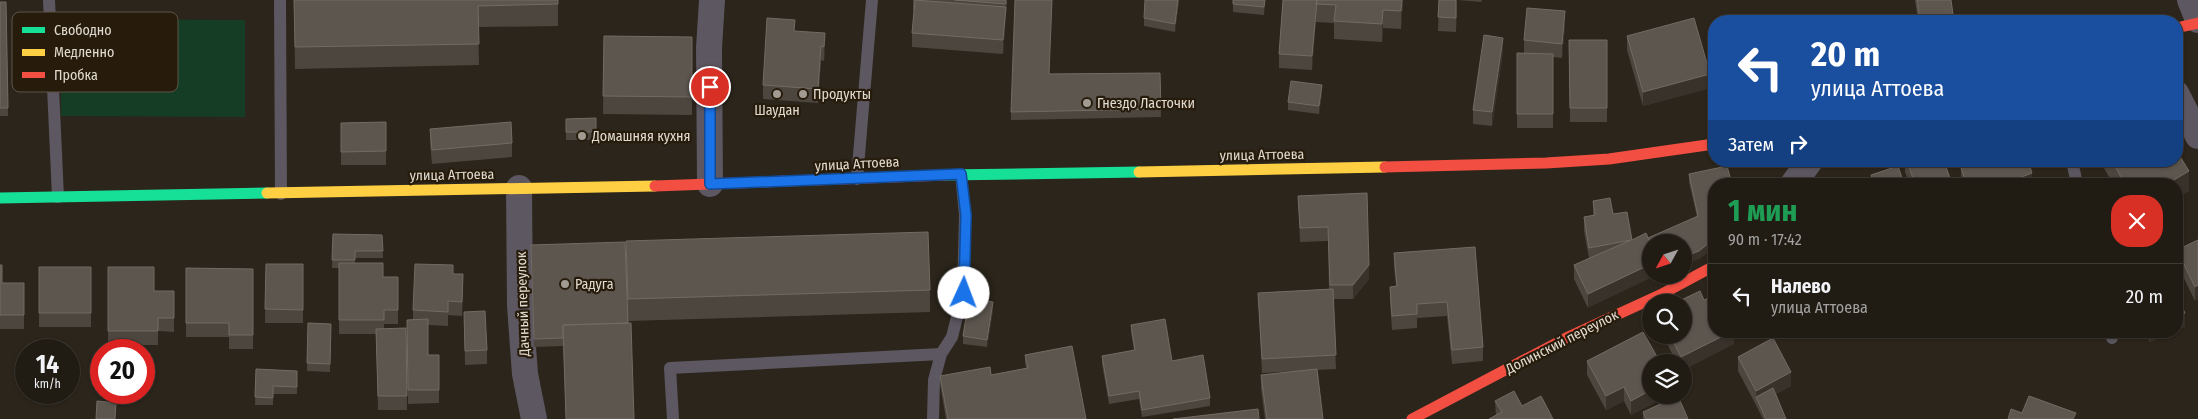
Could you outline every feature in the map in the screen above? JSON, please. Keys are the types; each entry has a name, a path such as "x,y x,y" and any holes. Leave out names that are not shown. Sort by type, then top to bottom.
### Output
{"street":[{"path":"710,184 709,48 712,0"},
{"path":"2183,26 2198,21 2190,0"},
{"path":"2183,107 2198,136"},
{"name":"улица Аттоева","path":"0,198 606,188 961,174 1219,171 1546,163 1609,160 1708,145"},
{"path":"1798,178 1806,167"},
{"name":"Дачный переулок","path":"519,188 521,315 525,374 534,419"},
{"name":"Долинский переулок","path":"1412,419 1566,338 1708,269"}],"lane":[{"path":"280,0 281,194"},
{"path":"857,179 872,0"},
{"path":"53,92 58,197"},
{"path":"933,419 934,380 941,354 952,336 964,293 966,215 961,174"},
{"path":"673,419 670,368 941,354"}],"green space":[{"path":"178,20 245,20 245,117 61,116 61,92 178,92"}],"building":[{"path":"294,0 558,0 558,4 478,6 479,44 295,47"},
{"path":"915,0 1006,7 1003,40 912,33"},
{"path":"955,0 1006,0 1006,4"},
{"path":"1015,0 1052,0 1049,74 1160,73 1161,109 1011,112"},
{"path":"1145,0 1178,0 1175,24 1144,18"},
{"path":"1233,0 1265,0 1264,7 1233,4"},
{"path":"1283,0 1317,0 1312,56 1279,54"},
{"path":"1317,0 1402,0 1401,11 1383,10 1382,24 1334,21 1336,5 1316,4"},
{"path":"1439,0 1456,0 1456,18 1438,17"},
{"path":"1917,0 1951,0 1953,15 1919,15"},
{"path":"0,2 6,2 8,108 0,108"},
{"path":"1527,8 1565,11 1562,44 1524,40"},
{"path":"767,18 795,20 794,31 825,33 824,47 821,46 818,89 763,85"},
{"path":"1694,18 1708,67 1708,75 1643,92 1627,36"},
{"path":"1484,35 1503,38 1492,112 1473,110"},
{"path":"604,36 692,37 692,97 603,96"},
{"path":"1569,40 1607,40 1607,108 1570,108"},
{"path":"1517,53 1553,54 1553,114 1517,114"},
{"path":"1291,81 1322,85 1319,106 1288,102"},
{"path":"596,118 596,132 566,132 566,119"},
{"path":"386,122 386,151 341,152 341,123"},
{"path":"511,122 512,143 432,150 430,129"},
{"path":"2183,161 2189,171 2177,178 2122,178 2115,167 2183,167"},
{"path":"1727,167 1730,178 1708,178 1708,244 1692,254 1692,234 1657,234 1698,216 1689,174"},
{"path":"1898,167 1902,178 1872,178 1871,175"},
{"path":"1909,167 1946,167 1950,178 1913,178"},
{"path":"2030,167 2032,173 2019,178 1965,178 1961,168"},
{"path":"1367,193 1369,265 1353,285 1330,285 1328,227 1300,228 1298,196"},
{"path":"1610,198 1613,214 1627,212 1632,240 1642,235 1642,268 1588,294 1574,265 1631,240 1589,248 1584,217 1595,215 1593,201"},
{"path":"928,232 930,290 628,299 626,241"},
{"path":"333,234 382,235 383,251 355,251 355,260 332,260"},
{"path":"2198,240 2198,285 2195,287 2183,262 2183,247"},
{"path":"625,242 628,323 563,325 563,338 534,339 531,245"},
{"path":"1475,247 1483,347 1452,350 1447,302 1417,304 1417,314 1392,316 1390,287 1397,286 1394,253"},
{"path":"339,263 383,263 383,277 398,277 398,310 384,310 384,320 339,320"},
{"path":"266,264 303,264 303,310 265,309"},
{"path":"415,264 453,265 453,274 463,274 462,302 448,301 448,312 413,310"},
{"path":"0,265 2,265 2,283 24,283 24,315 0,315"},
{"path":"39,267 91,267 91,313 39,313"},
{"path":"108,267 154,267 154,291 174,291 174,318 158,318 158,331 108,331"},
{"path":"186,268 253,269 253,335 229,335 229,323 186,323"},
{"path":"1333,289 1336,355 1262,359 1258,293"},
{"path":"1700,291 1704,300 1708,298 1708,338 1719,338 1687,354 1680,354 1674,344 1692,344 1692,295"},
{"path":"969,298 993,302 987,340 963,336"},
{"path":"485,311 487,350 465,351 464,312"},
{"path":"428,319 428,355 439,355 439,390 408,390 407,320"},
{"path":"1165,319 1172,361 1203,355 1210,398 1142,410 1139,391 1109,396 1102,356 1135,350 1131,325"},
{"path":"308,323 331,324 330,364 307,363"},
{"path":"631,323 634,419 566,419 563,325"},
{"path":"406,328 407,396 378,396 376,329"},
{"path":"1642,333 1642,344 1650,344 1655,354 1642,354 1642,395 1631,401 1624,387 1606,396 1587,361"},
{"path":"1773,338 1791,372 1756,391 1738,357"},
{"path":"1072,346 1086,419 948,419 940,376 990,367 991,375 1028,368 1025,355"},
{"path":"256,369 297,371 297,387 273,386 273,398 255,397"},
{"path":"1317,369 1323,419 1267,419 1261,375"},
{"path":"1773,388 1786,419 1766,419 1756,397"},
{"path":"1514,391 1522,406 1541,396 1553,419 1489,419 1502,412 1495,401"},
{"path":"2029,396 2076,413 2073,419 2008,419 2011,409 2022,413"},
{"path":"97,404 116,404 115,419 96,419"},
{"path":"1660,404 1681,404 1688,419 1646,419 1643,412"},
{"path":"1258,409 1259,419 1173,419"}],"traffic: fast":[{"path":"946,175 1139,172"},
{"path":"0,198 267,193"}],"traffic: slow":[{"path":"1139,172 1385,167"},
{"path":"267,193 655,186"}],"traffic: jam":[{"path":"2183,26 2198,23"},
{"path":"1385,167 1546,163 1609,159 1708,145"},
{"path":"655,186 946,175"},
{"path":"1412,419 1566,338 1660,295 1708,269"}],"place":[{"name":"Шаудан","path":"777,94"},
{"name":"Продукты","path":"803,94"},
{"name":"Гнездо Ласточки","path":"1087,103"},
{"name":"Домашняя кухня","path":"582,136"},
{"name":"Радуга","path":"565,284"}],"route":[{"path":"710,87 710,184 961,174 966,215 964,293"}]}
